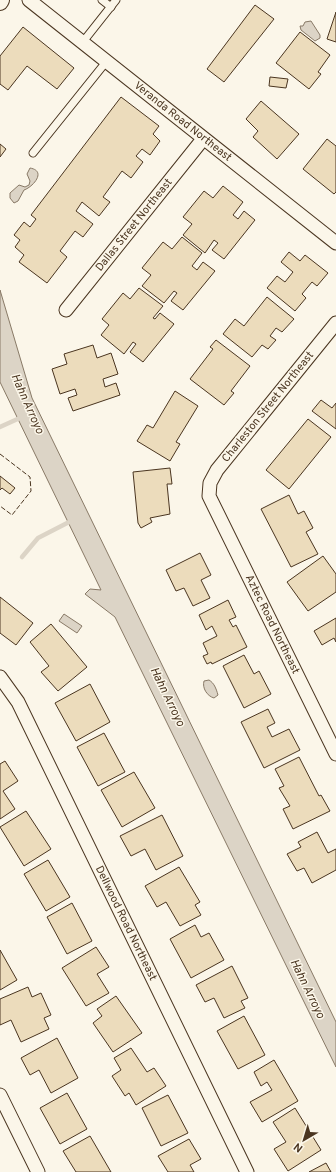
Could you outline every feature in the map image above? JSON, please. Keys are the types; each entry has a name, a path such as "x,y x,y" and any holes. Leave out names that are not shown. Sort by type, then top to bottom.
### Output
{"street":[{"name":"Veranda Road Northeast","path":"29,0 336,243"},
{"name":"Dallas Street Northeast","path":"66,310 203,139"},
{"name":"Charleston Street Northeast","path":"209,496 210,483 217,470 336,323"},
{"name":"Aztec Road Northeast","path":"209,496 336,754"},
{"name":"Dellwood Road Northeast","path":"0,677 18,702 247,1172"},
{"path":"0,1095 38,1172"}],"lane":[{"path":"102,0 111,7"},
{"path":"82,43 116,0"},
{"path":"33,153 106,62"}],"water":[{"path":"311,21 320,35 320,38 315,41 301,30 300,26 303,26 305,22"},
{"path":"30,168 38,172 37,179 31,186 24,190 18,201 14,203 10,198 10,193 19,185 25,187 29,185 30,181 27,174"},
{"name":"Hahn Arroyo","path":"0,290 32,398 336,1022 336,1067 115,617 85,594 90,589 101,590 0,382"},
{"path":"64,614 82,626 77,633 59,621"},
{"path":"209,680 215,686 218,695 214,698 207,694 204,689 204,681"}],"building":[{"path":"255,5 274,19 224,82 207,69"},
{"path":"336,12 336,42 327,39"},
{"path":"23,27 74,68 57,89 27,66 8,90 0,84 0,56"},
{"path":"300,32 330,55 318,72 321,74 309,89 276,63"},
{"path":"270,77 288,79 286,88 269,86"},
{"path":"121,97 159,126 153,134 160,141 150,155 142,149 136,156 143,162 131,178 122,171 103,197 110,202 99,216 82,202 76,211 93,224 83,237 75,231 60,251 67,257 47,283 19,262 24,255 15,247 20,240 14,235 24,222 30,227 36,219 31,215"},
{"path":"261,101 299,134 277,159 253,137 258,131 246,119"},
{"path":"327,139 336,146 336,192 334,194 303,169"},
{"path":"0,144 6,149 0,157"},
{"path":"223,186 243,202 233,215 238,219 244,211 255,220 224,259 212,250 218,243 214,240 205,253 183,235 192,224 183,217 204,191 213,198"},
{"path":"182,237 202,253 192,266 197,270 203,262 215,271 183,310 171,301 177,293 174,291 164,303 142,286 151,275 142,268 163,242 172,249"},
{"path":"289,252 300,261 305,255 328,273 317,286 312,282 302,294 306,298 295,311 267,288 277,276 285,282 293,272 281,262"},
{"path":"139,288 163,306 153,318 155,319 160,313 174,324 143,362 130,352 136,344 133,342 124,354 101,335 109,325 102,319 123,293 130,299"},
{"path":"267,297 294,319 282,332 276,328 270,336 276,340 268,349 262,345 252,357 223,334 235,319 244,326"},
{"path":"216,340 250,366 231,391 234,393 224,405 190,379 213,349 210,347"},
{"path":"93,345 97,358 111,353 118,374 103,379 105,387 116,383 120,395 73,411 68,398 77,395 75,389 60,394 52,369 67,364 64,354"},
{"path":"175,391 198,406 176,442 180,444 170,461 137,441 147,425 153,428"},
{"path":"321,400 332,408 336,403 336,429 312,411"},
{"path":"308,419 331,437 289,489 266,470"},
{"path":"170,468 172,484 167,484 170,514 150,518 152,522 141,528 138,523 133,472"},
{"path":"0,476 15,488 10,494 2,488 0,490"},
{"path":"289,495 298,514 304,511 313,528 306,532 318,554 291,567 261,509"},
{"path":"200,553 211,575 201,580 210,598 193,606 184,588 176,591 166,570"},
{"path":"323,556 336,574 336,592 308,611 287,582"},
{"path":"0,597 33,623 16,645 0,633"},
{"path":"228,600 236,617 229,620 233,627 236,625 247,647 212,664 211,662 207,664 203,656 208,654 203,643 217,636 212,626 206,630 199,615"},
{"path":"336,618 336,642 334,638 322,645 314,631"},
{"path":"51,624 87,667 58,691 41,672 49,666 30,642"},
{"path":"244,655 254,674 259,671 271,694 244,708 223,666"},
{"path":"90,684 110,722 76,741 55,703"},
{"path":"268,709 275,723 267,727 272,737 289,729 300,750 264,768 241,722"},
{"path":"104,733 125,772 98,786 77,747"},
{"path":"299,757 319,796 321,795 330,811 293,829 283,809 290,806 279,788 284,786 275,769"},
{"path":"5,761 18,781 3,791 15,809 0,819 0,764"},
{"path":"134,772 155,808 122,827 101,790"},
{"path":"26,811 51,849 24,866 0,827"},
{"path":"162,815 183,856 156,870 145,849 131,856 120,836"},
{"path":"317,832 328,853 336,849 336,870 312,883 304,868 297,871 287,854 301,847 298,842"},
{"path":"48,860 70,897 46,911 24,874"},
{"path":"179,867 200,902 195,905 201,915 180,926 166,902 157,907 145,886"},
{"path":"72,903 92,941 67,954 47,917"},
{"path":"195,925 201,937 209,933 224,960 191,978 170,939"},
{"path":"96,947 109,967 97,974 109,993 86,1006 62,968"},
{"path":"0,950 17,980 0,990"},
{"path":"232,966 248,998 241,1001 245,1008 224,1018 214,998 205,1002 196,985"},
{"path":"28,987 32,997 41,993 51,1015 44,1018 49,1029 21,1042 11,1020 0,1025 0,999"},
{"path":"116,996 142,1033 113,1052 93,1023 102,1016 97,1009"},
{"path":"244,1016 265,1055 238,1069 217,1031"},
{"path":"57,1038 78,1078 51,1093 39,1070 30,1075 21,1058"},
{"path":"131,1048 147,1072 154,1068 166,1086 136,1105 129,1093 125,1096 112,1076 121,1070 114,1058"},
{"path":"274,1060 298,1101 262,1122 250,1102 272,1090 267,1082 261,1086 254,1072"},
{"path":"67,1093 87,1129 60,1144 40,1108"},
{"path":"168,1095 188,1133 161,1146 142,1108"},
{"path":"295,1108 321,1150 288,1171 274,1149 286,1142 273,1122"},
{"path":"90,1136 111,1172 76,1172 63,1151"},
{"path":"189,1139 201,1159 190,1165 194,1172 168,1172 158,1156"},
{"path":"326,1163 331,1172 309,1172"}],"waterway":[{"name":"Hahn Arroyo","path":"0,427 22,417"},
{"path":"22,557 38,538 73,520"}],"fence":[{"path":"0,454 30,477 31,491 12,515 0,506"}]}
